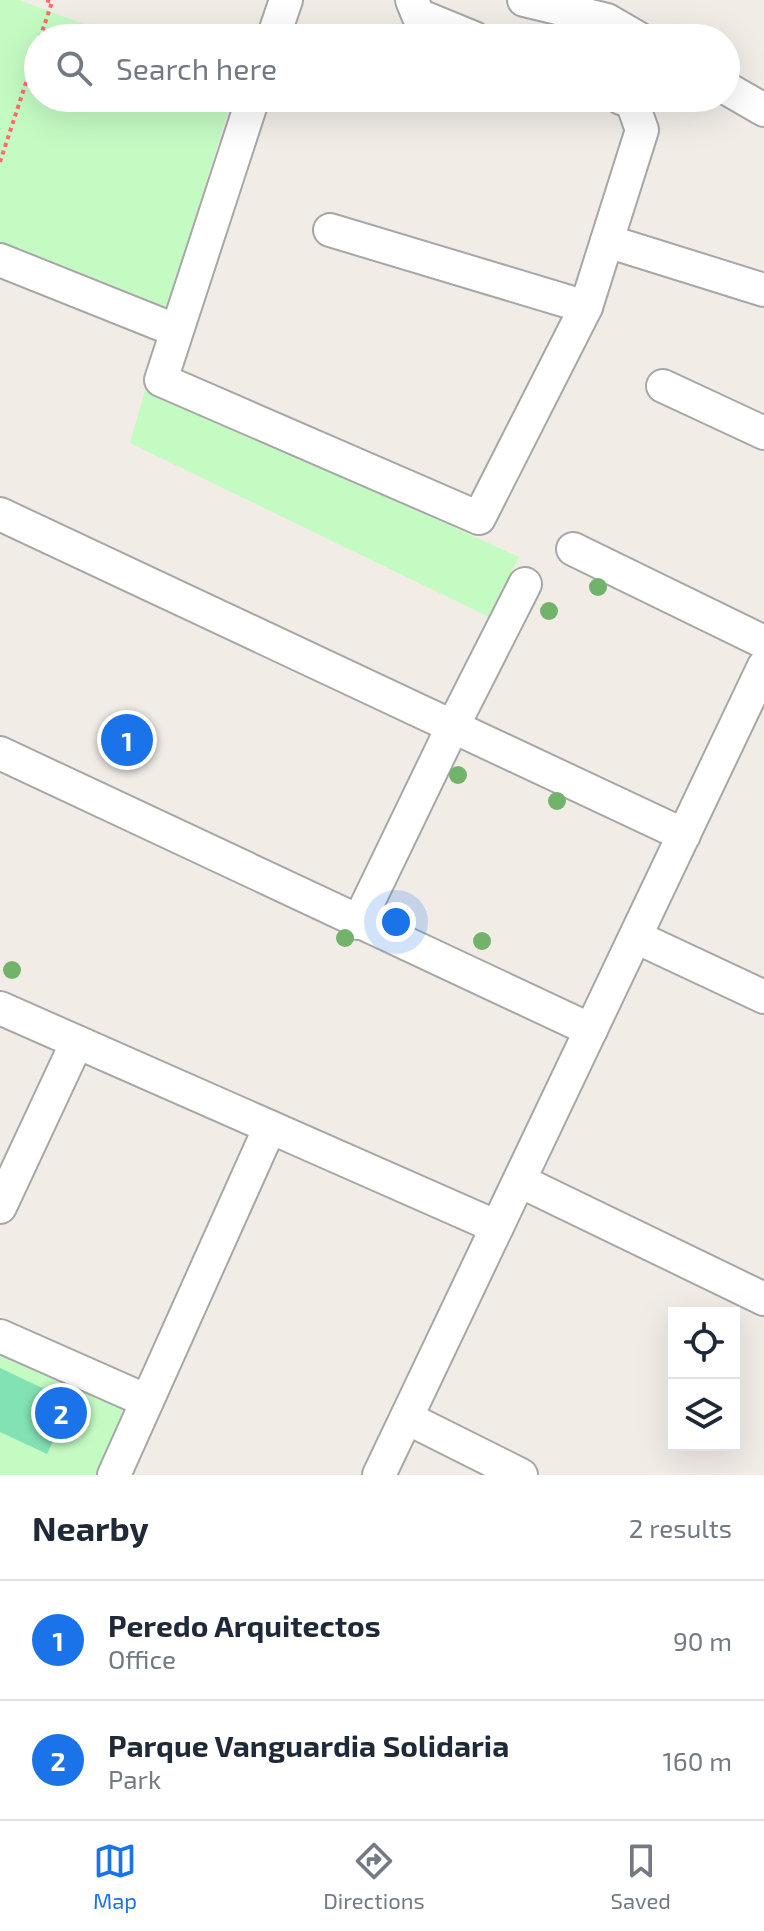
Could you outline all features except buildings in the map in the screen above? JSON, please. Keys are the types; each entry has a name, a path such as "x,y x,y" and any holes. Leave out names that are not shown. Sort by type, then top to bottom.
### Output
{"street":[{"path":"278,24 286,0"},
{"path":"412,0 418,15 440,24"},
{"path":"524,0 612,10"},
{"path":"740,96 764,110"},
{"path":"248,112 161,380 479,518 586,307 642,130 636,112"},
{"path":"330,230 586,307"},
{"path":"607,241 764,290"},
{"path":"0,260 175,330"},
{"path":"663,386 764,433"},
{"path":"0,514 684,835"},
{"path":"573,549 764,642"},
{"path":"358,923 525,584"},
{"path":"379,1475 684,835 760,683"},
{"path":"0,753 591,1030"},
{"path":"636,937 764,997"},
{"path":"0,1008 497,1227"},
{"path":"0,1207 77,1042"},
{"path":"114,1475 270,1127"},
{"path":"520,1181 764,1299"},
{"path":"0,1336 147,1401"},
{"path":"407,1418 521,1475"}],"path":[{"path":"45,24 52,2 46,0"},
{"path":"0,162 24,89"}],"green space":[{"path":"0,0 19,0 84,24 24,24 24,112 228,112 166,315 0,248"},
{"path":"146,387 519,557 489,617 130,443"},
{"path":"0,1351 122,1406 123,1420 99,1475 0,1475"},
{"path":"0,1368 72,1402 47,1454 0,1432"}],"place":[{"name":"Peredo Arquitectos","path":"127,740"},
{"name":"Parque Vanguardia Solidaria","path":"61,1413"}]}
